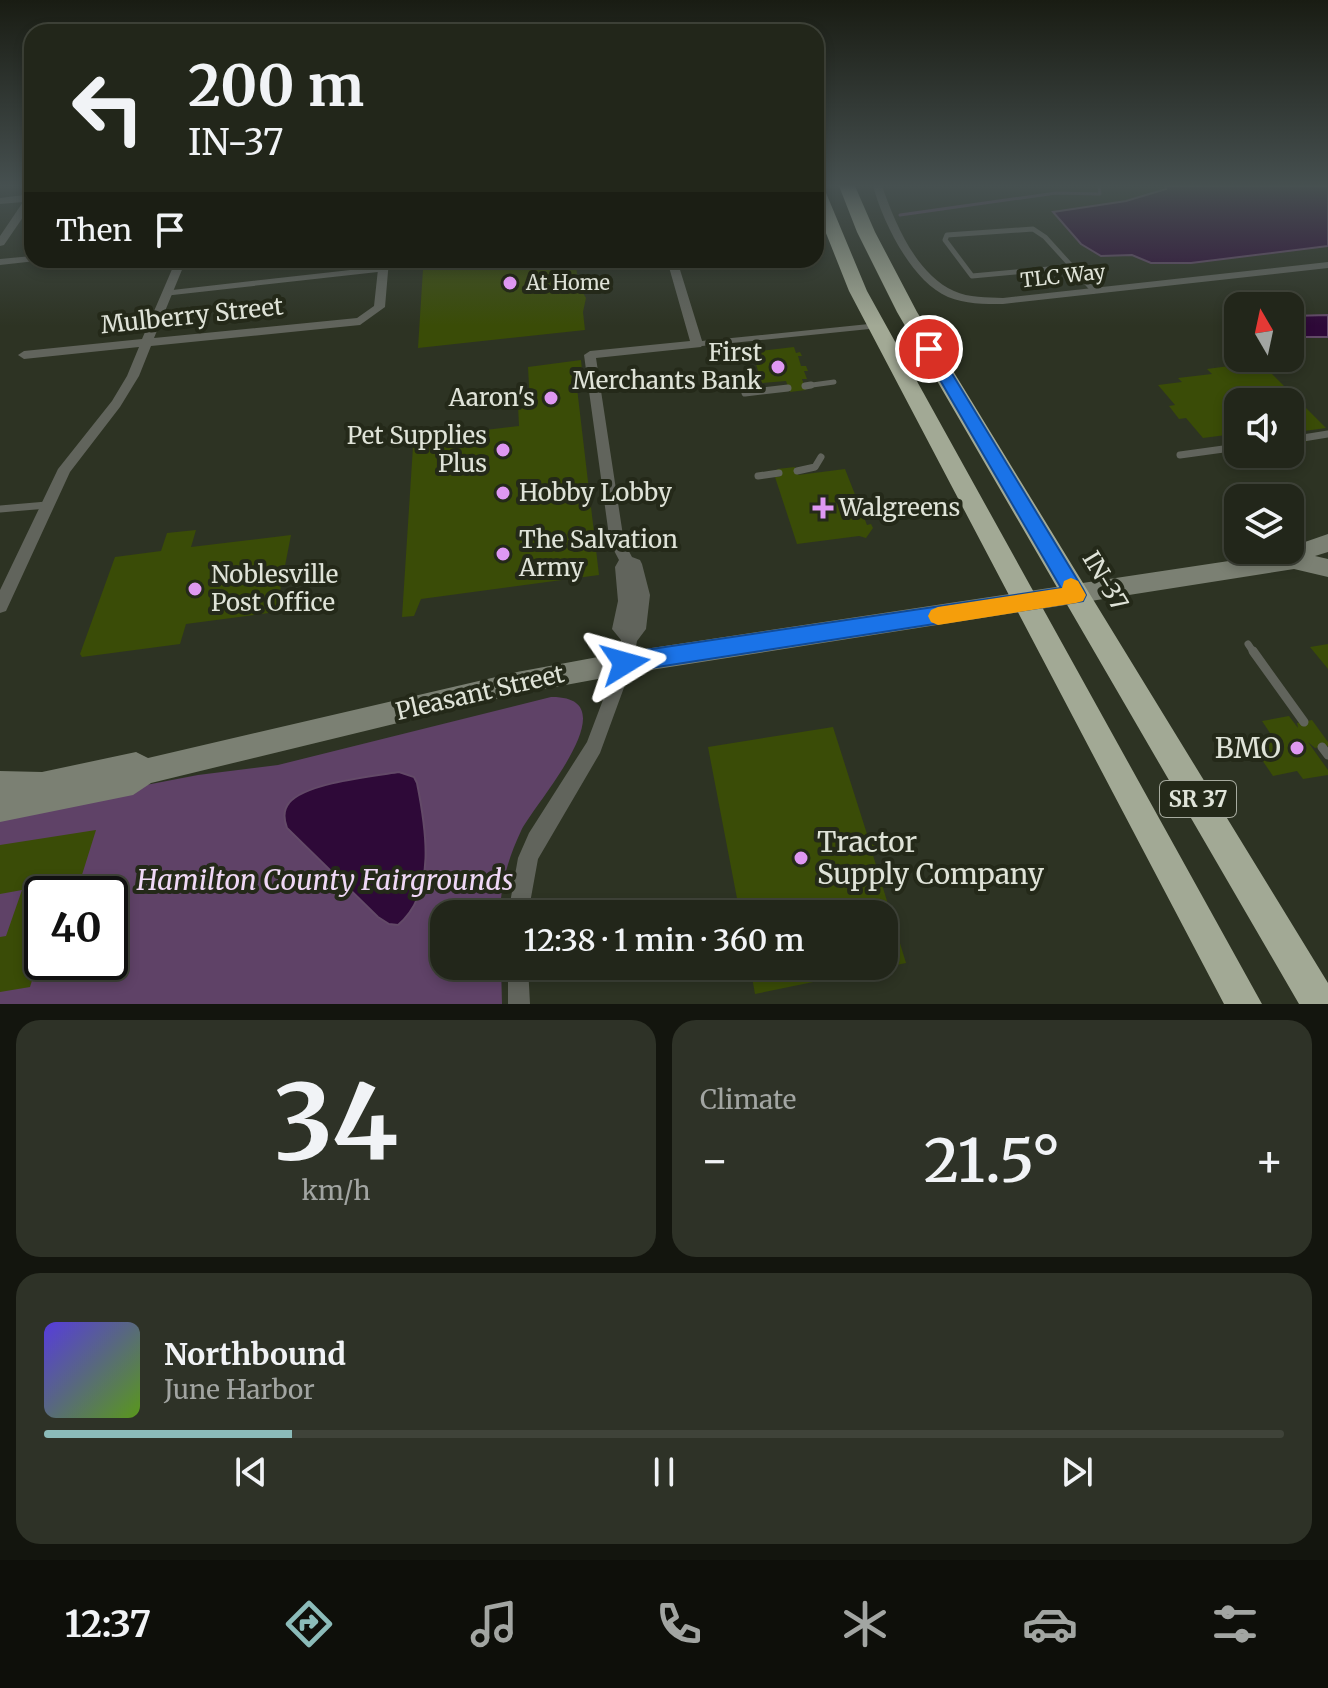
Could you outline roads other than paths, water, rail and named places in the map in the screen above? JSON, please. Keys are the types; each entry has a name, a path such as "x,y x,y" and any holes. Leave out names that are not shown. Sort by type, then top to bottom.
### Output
{"highway":[{"name":"SR 37","path":"833,233 876,326 1244,1004"},
{"name":"IN-37","path":"866,233 907,312 1320,1004"}],"street":[{"name":"TLC Way","path":"899,233 910,256 928,280 945,293 985,302 1328,265"},
{"path":"0,262 24,260"},
{"path":"0,606 47,505 78,449 123,394 178,268"},
{"name":"Mulberry Street","path":"24,355 364,320 379,307 383,268"},
{"path":"520,900 522,882 536,840 594,747 625,663 629,638 638,629 642,595 635,564 627,561 617,543 590,355 697,344 674,268"},
{"name":"Pleasant Street","path":"1304,553 1328,543"},
{"name":"Pleasant Street","path":"1304,562 1328,568"},
{"name":"Pleasant Street","path":"0,809 133,782 144,772 517,683 625,663 1269,564"},
{"name":"Pleasant Street","path":"0,784 42,785 136,765 144,772"},
{"path":"518,980 519,1004"}],"lane":[{"path":"978,233 947,235 945,240 972,276 1071,267"},
{"path":"1039,233 1094,291"},
{"path":"168,293 353,268"},
{"path":"697,344 876,326"},
{"path":"805,386 834,382"},
{"path":"745,393 788,388"},
{"path":"1304,438 1328,434"},
{"path":"1180,455 1224,449"},
{"path":"797,471 815,467 821,457"},
{"path":"758,476 779,473"},
{"path":"0,509 47,505"},
{"path":"1248,644 1304,722"}],"place":[{"name":"At Home","path":"510,283"},
{"name":"First Merchants Bank","path":"778,367"},
{"name":"Aaron's","path":"551,398"},
{"name":"Pet Supplies Plus","path":"503,450"},
{"name":"Hobby Lobby","path":"503,493"},
{"name":"Walgreens","path":"823,508"},
{"name":"The Salvation Army","path":"503,554"},
{"name":"Noblesville Post Office","path":"195,589"},
{"name":"BMO","path":"1297,748"},
{"name":"Tractor Supply Company","path":"801,858"}],"park label":[{"name":"Hamilton County Fairgrounds","path":"325,880"}]}
